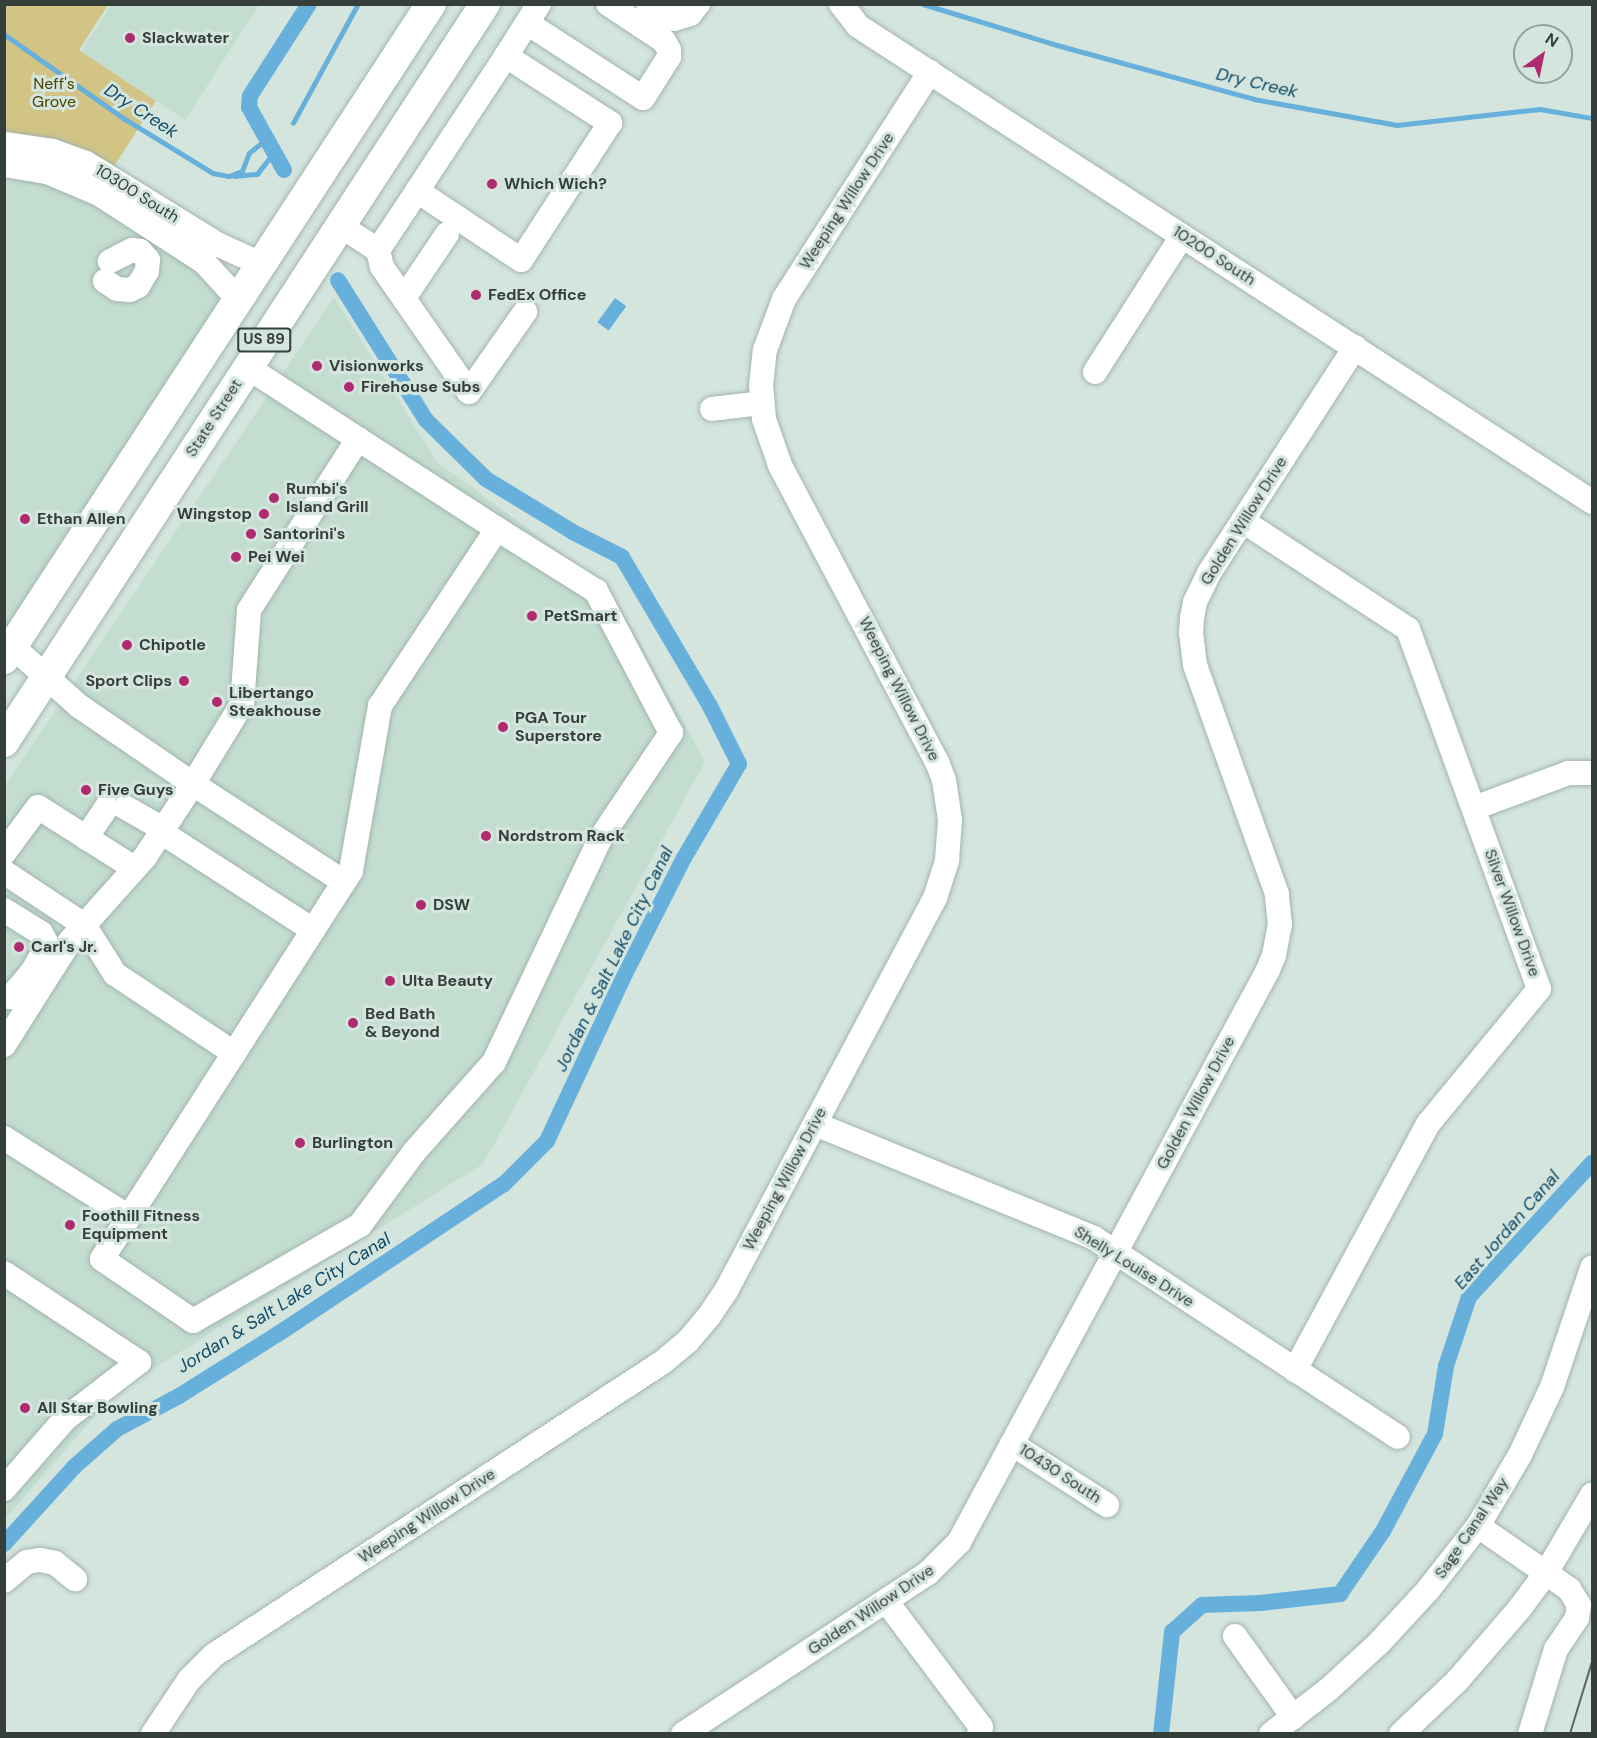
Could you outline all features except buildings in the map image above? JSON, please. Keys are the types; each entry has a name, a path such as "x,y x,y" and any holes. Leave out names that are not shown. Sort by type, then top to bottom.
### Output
{"main road":[{"name":"US 89","path":"7,652 431,4"},
{"name":"State Street","path":"4,742 246,367 485,4"}],"street":[{"path":"378,250 533,14 643,98 669,57 669,50 664,41 608,4"},
{"path":"648,4 674,19 690,14 698,4"},
{"name":"10200 South","path":"841,4 858,26 1593,502"},
{"path":"417,191 521,260 610,123 506,56"},
{"name":"Weeping Willow Drive","path":"153,1734 189,1680 222,1649 663,1362 682,1347 719,1303 935,898 947,860 950,820 944,780 933,752 780,465 768,435 762,403 765,350 776,315 930,72"},
{"name":"10300 South","path":"4,144 53,151 86,163 219,245 261,264"},
{"name":"10300 South","path":"4,165 47,172 99,194 204,262 238,299"},
{"path":"339,225 378,250 382,267 469,392 525,312"},
{"path":"404,298 447,234"},
{"path":"1095,372 1182,236"},
{"name":"Golden Willow Drive","path":"683,1734 928,1573 950,1554 967,1530 1268,970 1278,940 1280,909 1275,886 1192,649 1192,618 1201,587 1355,347"},
{"path":"246,367 497,530 596,591 671,733 600,839 494,1062 415,1151 360,1226 192,1321 102,1259 351,871 380,706 497,530"},
{"path":"712,409 762,403"},
{"path":"14,999 70,941 134,868 193,784 242,704 249,610 358,439"},
{"name":"Silver Willow Drive","path":"1243,521 1408,629 1539,989 1428,1124 1295,1370"},
{"path":"7,652 45,678 79,706 193,784 344,882"},
{"path":"1474,808 1568,773 1593,773"},
{"path":"87,838 110,802 114,801 313,930"},
{"path":"4,853 38,807 134,868"},
{"path":"4,872 84,925 115,974 234,1053"},
{"path":"4,910 42,933 46,942 43,953 14,999 4,1045"},
{"name":"Shelly Louise Drive","path":"815,1124 1064,1224 1116,1253 1398,1437"},
{"path":"4,1138 129,1217"},
{"name":"Sage Canal Way","path":"1271,1734 1354,1666 1404,1617 1451,1563 1478,1526 1520,1455 1548,1395 1593,1268"},
{"path":"4,1273 139,1362 65,1419 4,1490"},
{"name":"10430 South","path":"1012,1444 1107,1505"},
{"path":"1401,1734 1489,1645 1546,1573 1593,1495"},
{"path":"1478,1526 1574,1594 1578,1612 1556,1649 1530,1734"},
{"path":"4,1581 27,1562 40,1560 55,1563 75,1579"},
{"path":"886,1601 981,1727 979,1734"},
{"path":"1235,1636 1293,1717"}],"shaded area":[{"path":"111,5 259,5 185,120 81,51"},
{"path":"5,137 236,292 5,648"},
{"path":"334,297 437,462 610,588 705,762 483,1164 116,1392 5,1519 5,785"}],"green space":[{"name":"Neff's Grove","path":"5,5 108,5 79,50 156,101 113,168 5,137"}],"water":[{"path":"615,298 626,306 609,330 597,322"}],"waterway":[{"name":"Jordan & Salt Lake City Canal","path":"284,170 249,107 250,96 309,4"},
{"name":"Dry Creek","path":"293,123 358,4"},
{"name":"Dry Creek","path":"923,4 1057,45 1254,99 1397,125 1540,109 1592,118"},
{"name":"Dry Creek","path":"4,34 125,119 213,173 229,176 242,171 249,153 259,145"},
{"path":"234,176 257,174 274,152"},
{"name":"Jordan & Salt Lake City Canal","path":"4,1544 74,1467 117,1429 179,1396 278,1334 504,1184 547,1141 623,978 684,858 739,764 710,706 622,557 573,532 486,479 426,420 338,280"},
{"name":"East Jordan Canal","path":"1161,1734 1172,1632 1202,1605 1260,1603 1340,1594 1383,1531 1435,1434 1446,1366 1469,1297 1592,1163"}],"tram line":[{"path":"1570,1734 1592,1662"}],"place":[{"name":"Slackwater","path":"130,38"},
{"name":"Which Wich?","path":"492,184"},
{"name":"FedEx Office","path":"476,295"},
{"name":"Visionworks","path":"317,366"},
{"name":"Firehouse Subs","path":"349,387"},
{"name":"Rumbi's Island Grill","path":"274,498"},
{"name":"Wingstop","path":"264,514"},
{"name":"Ethan Allen","path":"25,519"},
{"name":"Santorini's","path":"251,534"},
{"name":"Pei Wei","path":"236,557"},
{"name":"PetSmart","path":"532,616"},
{"name":"Chipotle","path":"127,645"},
{"name":"Sport Clips","path":"184,681"},
{"name":"Libertango Steakhouse","path":"217,702"},
{"name":"PGA Tour Superstore","path":"503,727"},
{"name":"Five Guys","path":"86,790"},
{"name":"Nordstrom Rack","path":"486,836"},
{"name":"DSW","path":"421,905"},
{"name":"Carl's Jr.","path":"19,947"},
{"name":"Ulta Beauty","path":"390,981"},
{"name":"Bed Bath & Beyond","path":"353,1023"},
{"name":"Burlington","path":"300,1143"},
{"name":"Foothill Fitness Equipment","path":"70,1225"},
{"name":"All Star Bowling","path":"25,1408"}]}
